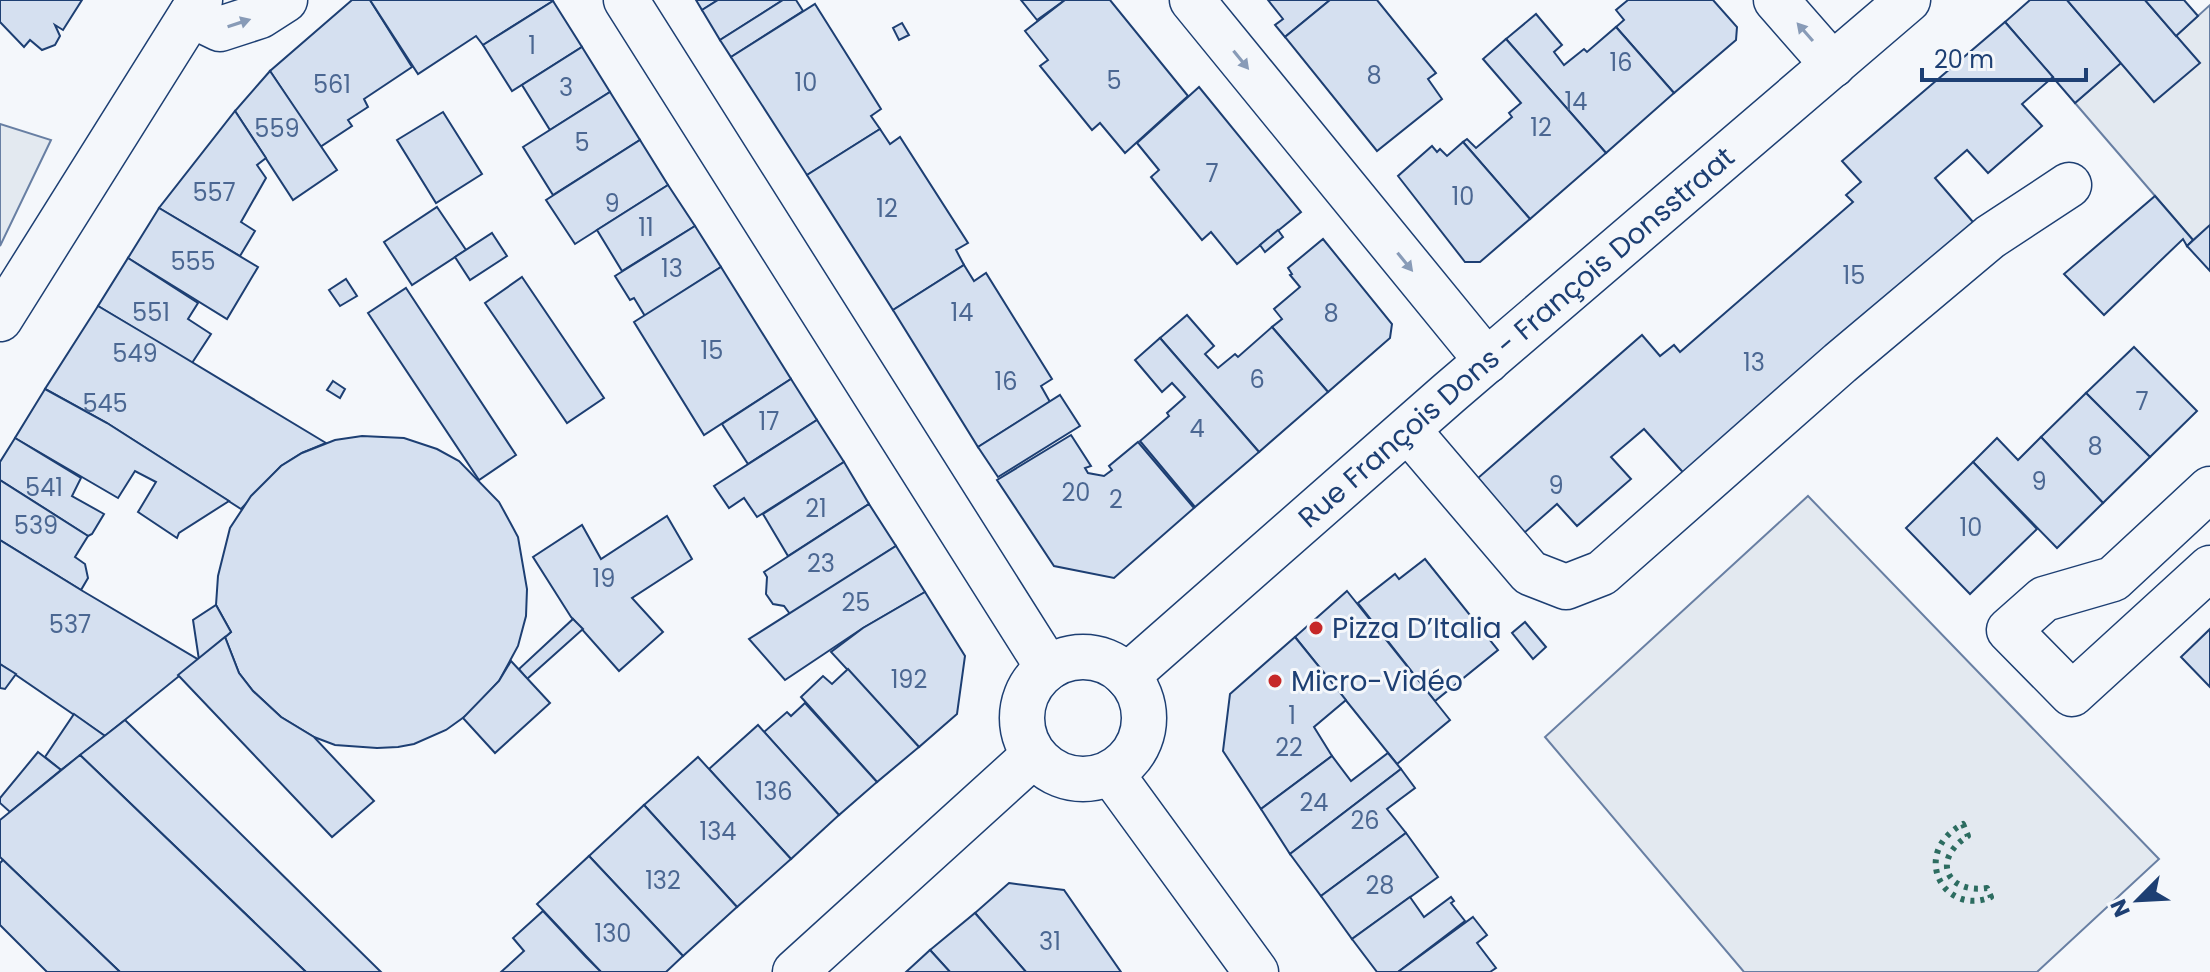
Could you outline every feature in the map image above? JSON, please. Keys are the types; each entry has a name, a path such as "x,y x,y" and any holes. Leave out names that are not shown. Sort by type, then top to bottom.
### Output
{"street":[{"path":"0,319 195,8 220,29 260,16 285,0"},
{"path":"626,0 1048,668"},
{"path":"1192,0 1487,361"},
{"path":"1776,0 1833,65"},
{"name":"Rue François Dons - François Donsstraat","path":"1127,676 1487,361 1908,0"},
{"path":"1408,430 1530,573 1566,587 1602,573 1840,363 1990,237 2069,185"},
{"path":"2210,489 2113,579 2044,599 2009,630 2072,694 2210,568"},
{"path":"1080,657 1114,665 1127,676 1143,710 1143,728 1132,754 1111,773 1095,779 1061,776 1034,755 1026,741 1022,709 1027,693 1048,668 1063,660 1080,657"},
{"path":"795,972 1034,755"},
{"path":"1111,773 1256,972"}],"shaded area":[{"path":"2210,5 2210,225 2193,240 2075,103 2121,63 2176,36"},
{"path":"0,124 51,140 0,246"},
{"path":"1808,496 2159,859 2037,972 1744,972 1545,737"}],"building":[{"path":"0,0 82,0 63,30 55,25 60,36 55,45 42,50 30,40 24,47 0,22"},
{"path":"352,0 370,0 412,67 364,99 368,107 348,120 352,126 320,147 270,71"},
{"path":"370,0 553,1 483,45 476,36 418,74"},
{"path":"696,0 718,0 702,10"},
{"path":"718,0 783,0 720,40 702,10"},
{"path":"783,0 796,0 803,11 731,57 720,40"},
{"path":"1021,0 1065,0 1037,20"},
{"path":"1065,0 1110,0 1188,96 1125,153 1100,123 1092,130 1040,66 1048,60 1025,31"},
{"path":"1268,0 1330,0 1285,37 1275,25 1283,19"},
{"path":"1330,0 1377,0 1436,73 1428,79 1442,99 1377,151 1285,37"},
{"path":"1628,0 1713,0 1737,27 1736,40 1674,93 1616,27 1624,20 1616,10"},
{"path":"2030,0 2067,0 2121,63 2075,103 2005,22"},
{"path":"2067,0 2145,0 2200,63 2154,102"},
{"path":"2145,0 2184,0 2198,16 2176,36"},
{"path":"553,1 582,47 512,91 483,45"},
{"path":"815,4 881,109 871,116 880,129 807,175 731,57"},
{"path":"1536,14 1562,45 1554,52 1564,65 1584,49 1587,52 1616,27 1674,93 1606,153 1506,39"},
{"path":"2005,22 2053,77 2022,104 2042,126 1988,173 1967,150 1935,178 1979,229 1689,479 1644,429 1611,457 1631,479 1577,526 1557,504 1524,533 1478,478 1642,335 1660,356 1674,345 1680,352 1853,202 1846,195 1861,182 1842,161"},
{"path":"902,23 909,35 899,40 893,28"},
{"path":"1506,39 1606,153 1530,219 1463,142 1467,139 1476,148 1512,117 1509,113 1521,103 1483,59"},
{"path":"582,47 610,92 550,130 522,85"},
{"path":"270,71 337,170 293,200 235,111"},
{"path":"1199,87 1301,212 1237,264 1211,232 1202,240 1151,177 1159,170 1137,143"},
{"path":"610,92 640,140 553,195 523,147"},
{"path":"235,111 266,158 257,165 266,178 241,222 255,231 240,256 159,208"},
{"path":"443,112 482,174 436,203 397,140"},
{"path":"880,129 890,144 900,137 968,243 956,250 964,265 893,310 807,175"},
{"path":"640,140 668,185 575,244 546,200"},
{"path":"1463,142 1530,219 1480,262 1465,262 1398,176 1432,146 1447,156"},
{"path":"668,185 695,226 622,271 597,230"},
{"path":"2155,196 2193,240 2187,246 2183,239 2104,315 2064,274"},
{"path":"437,207 466,250 412,285 384,242"},
{"path":"159,208 258,267 227,319 128,258"},
{"path":"2210,225 2210,271 2187,246"},
{"path":"695,226 721,267 645,316 615,276"},
{"path":"1278,230 1283,237 1265,252 1260,245"},
{"path":"492,233 507,256 470,280 455,257"},
{"path":"1323,239 1392,324 1390,338 1328,392 1272,327 1282,319 1274,309 1300,287 1288,268"},
{"path":"128,258 198,303 188,319 211,334 192,363 98,306"},
{"path":"964,265 974,281 986,273 1052,379 1041,386 1050,402 978,447 893,310"},
{"path":"721,267 791,379 704,435 634,322"},
{"path":"522,277 604,398 567,423 485,303"},
{"path":"346,279 357,296 340,306 329,290"},
{"path":"406,288 516,455 479,480 368,313"},
{"path":"98,306 326,443 281,466 241,509 107,423 45,389"},
{"path":"1187,315 1214,346 1205,354 1218,368 1235,354 1238,357 1272,327 1328,392 1259,452 1160,338"},
{"path":"1160,338 1259,452 1195,507 1140,441 1185,397 1172,383 1162,392 1135,360"},
{"path":"2134,347 2197,411 2150,457 2086,393"},
{"path":"791,379 817,420 748,464 722,424"},
{"path":"333,381 345,389 340,398 327,390"},
{"path":"45,389 107,423 229,501 179,533 177,538 138,512 156,482 135,471 118,498 15,438"},
{"path":"2086,393 2150,457 2103,503 2041,437"},
{"path":"1060,395 1080,426 998,477 978,447"},
{"path":"817,420 844,462 757,517 744,498 729,508 714,486"},
{"path":"1071,435 1091,466 1085,468 1088,473 1104,476 1112,470 1109,466 1138,442 1194,508 1114,578 1054,566 997,480"},
{"path":"362,436 404,438 437,449 459,461 499,502 518,537 527,589 526,616 518,646 499,681 471,712 446,730 414,744 398,747 335,745 314,737 281,717 239,673 225,637 231,632 216,605 218,576 230,528 251,496 281,466 302,453 335,440"},
{"path":"2041,437 2103,503 2057,548 1973,462 1997,438 2018,460"},
{"path":"15,438 81,478 72,496 104,514 92,534 88,536 0,480 0,462"},
{"path":"844,462 869,504 788,556 763,514"},
{"path":"1973,462 2037,529 1970,594 1906,528"},
{"path":"0,480 88,536 75,557 85,564 88,578 81,590 0,540"},
{"path":"869,504 896,546 790,614 784,606 773,604 766,594 767,577 764,572"},
{"path":"667,516 692,559 632,598 663,632 619,671 571,617 533,557 582,525 601,559"},
{"path":"0,540 199,660 105,736 0,664"},
{"path":"896,546 925,592 863,628 785,680 749,639"},
{"path":"1425,559 1498,650 1435,701 1358,603 1395,574 1399,579"},
{"path":"1347,591 1450,720 1397,764 1295,637"},
{"path":"925,592 965,656 957,714 919,747 831,652 863,628"},
{"path":"216,605 231,632 199,660 193,620"},
{"path":"573,619 583,629 527,679 519,669"},
{"path":"1525,622 1546,647 1533,659 1512,633"},
{"path":"2210,629 2210,687 2181,657"},
{"path":"225,637 239,673 253,691 281,717 314,737 374,801 332,837 178,675"},
{"path":"1295,637 1346,700 1314,727 1332,756 1261,809 1223,751 1230,694"},
{"path":"511,661 550,703 495,753 463,718 499,681"},
{"path":"0,664 16,674 5,689 0,688"},
{"path":"848,669 919,747 877,782 801,697 823,676 832,684"},
{"path":"805,703 877,782 839,815 764,732 787,712 791,716"},
{"path":"74,714 105,736 61,770 45,757"},
{"path":"125,720 381,972 306,972 80,755"},
{"path":"758,725 839,815 791,859 709,769"},
{"path":"38,752 61,770 10,812 0,803 0,798"},
{"path":"1388,753 1401,769 1290,854 1261,809 1332,756 1351,781"},
{"path":"80,755 306,972 120,972 3,860 0,857 0,820"},
{"path":"698,757 791,859 737,907 644,805"},
{"path":"1401,769 1415,788 1387,809 1406,833 1321,896 1290,854"},
{"path":"644,805 737,907 683,956 589,856"},
{"path":"1406,833 1438,877 1352,939 1321,896"},
{"path":"589,856 683,956 666,972 601,972 537,904"},
{"path":"3,860 120,972 47,972 0,925 0,863"},
{"path":"1009,883 1064,890 1121,972 1026,972 975,913"},
{"path":"1410,897 1424,917 1451,897 1454,901 1451,903 1465,921 1398,972 1377,972 1352,939"},
{"path":"543,911 601,972 501,972 524,951 513,938"},
{"path":"975,913 1026,972 950,972 930,950"},
{"path":"1473,917 1487,935 1477,943 1496,968 1490,972 1398,972"},
{"path":"930,950 950,972 906,972"}],"hedge":[{"path":"1963,824 1968,836 1950,855 1948,873 1962,886 1987,888 1991,897 1974,901 1959,898 1947,890 1939,879 1936,865 1938,850 1947,836 1963,824"}],"place":[{"name":"Pizza D’Italia","path":"1316,628"},
{"name":"Micro-Vidéo","path":"1275,681"}]}
